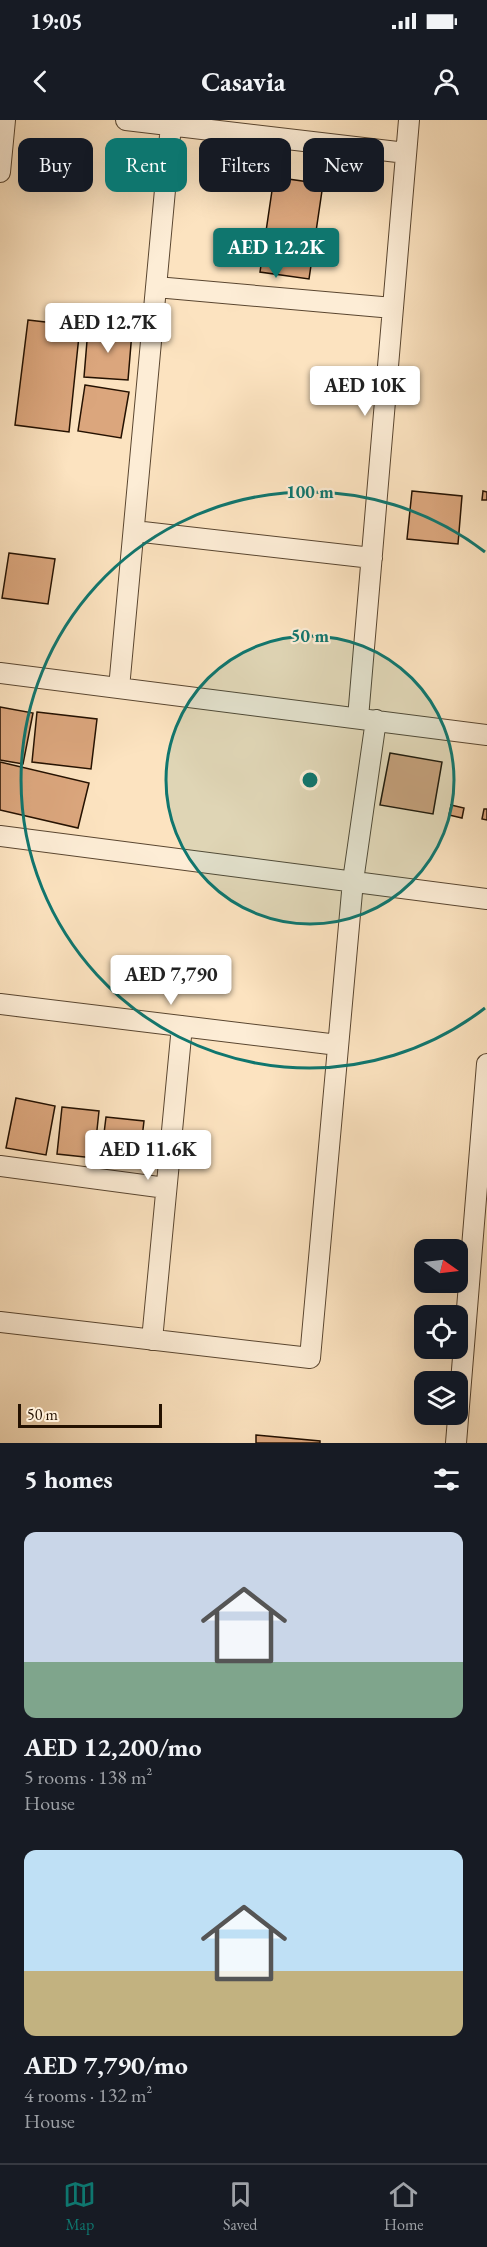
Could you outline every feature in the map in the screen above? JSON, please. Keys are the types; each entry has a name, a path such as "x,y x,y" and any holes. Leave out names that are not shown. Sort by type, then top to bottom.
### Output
{"street":[{"path":"0,172 5,120"},
{"path":"126,120 406,153"},
{"path":"0,1322 310,1358 367,719 372,558 409,120"},
{"path":"119,688 171,125"},
{"path":"156,287 393,308"},
{"path":"134,531 372,558"},
{"path":"0,673 487,735"},
{"path":"0,836 487,899"},
{"path":"0,1004 338,1044"},
{"path":"152,1340 182,1026"},
{"path":"456,1443 487,1064"},
{"path":"0,1166 166,1188"}],"building":[{"path":"291,179 303,181 303,192 322,192 309,279 260,272 272,192 291,192"},
{"path":"28,320 80,326 69,432 15,425"},
{"path":"88,329 132,332 128,380 84,377"},
{"path":"85,385 129,392 121,438 78,431"},
{"path":"412,491 462,496 458,544 407,539"},
{"path":"483,491 487,492 487,500 482,500"},
{"path":"9,553 55,559 48,604 2,598"},
{"path":"0,707 33,713 23,764 0,760"},
{"path":"37,712 97,719 91,769 32,762"},
{"path":"390,753 442,762 433,814 380,805"},
{"path":"0,762 89,783 78,828 0,810"},
{"path":"451,805 464,808 462,818 449,815"},
{"path":"484,809 487,809 487,820 482,819"},
{"path":"16,1098 55,1106 46,1155 6,1148"},
{"path":"62,1107 99,1111 94,1158 57,1154"},
{"path":"106,1117 144,1121 139,1163 101,1158"},
{"path":"256,1435 320,1441 320,1443 256,1443"}]}
